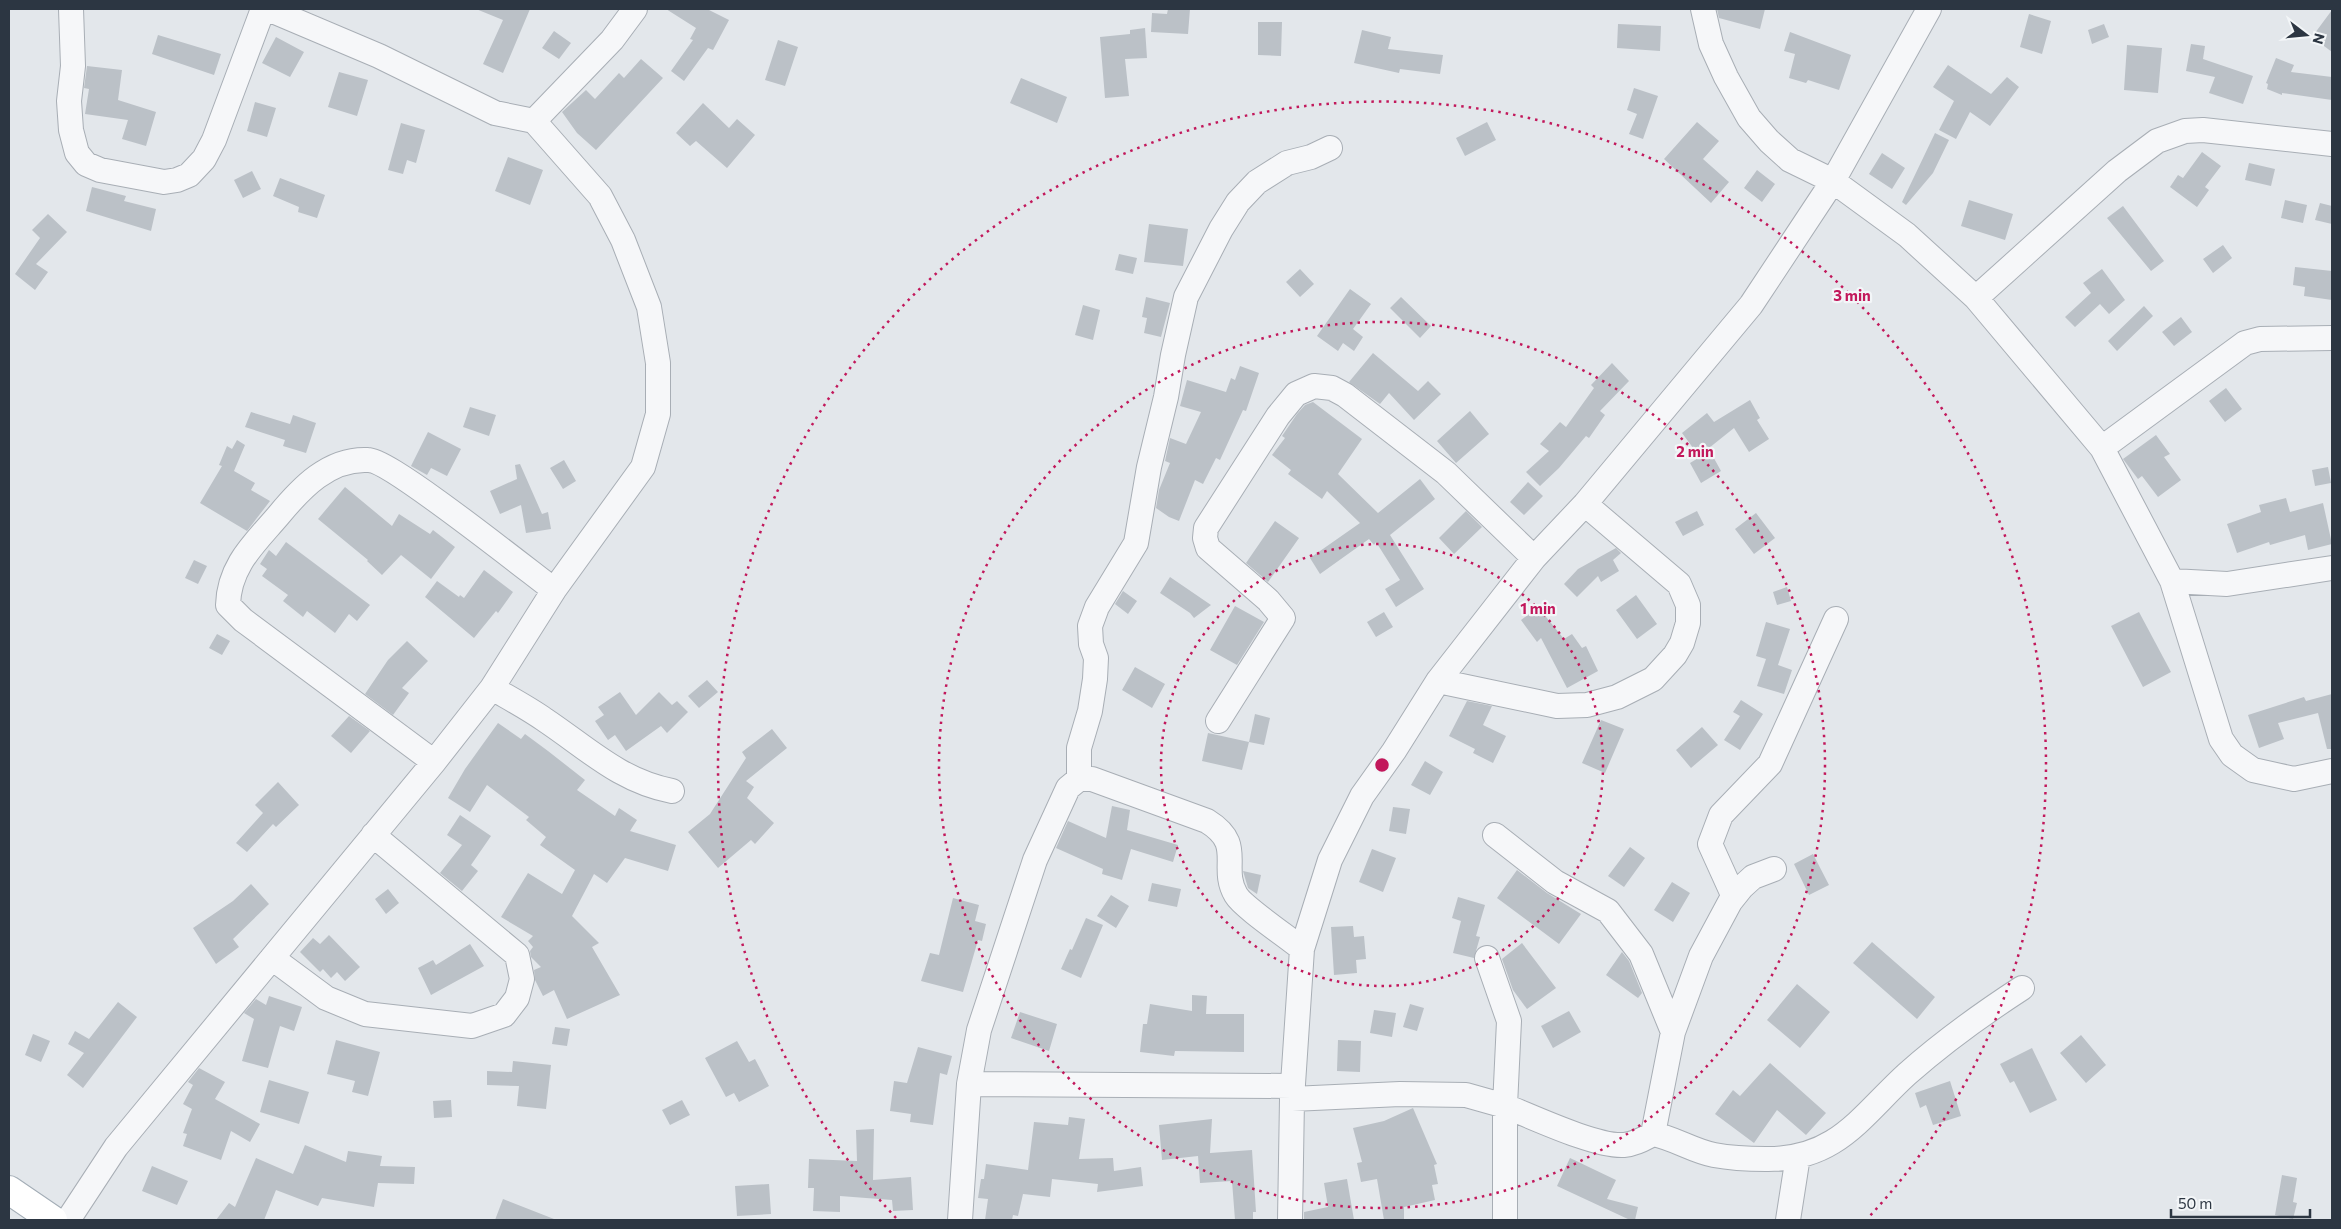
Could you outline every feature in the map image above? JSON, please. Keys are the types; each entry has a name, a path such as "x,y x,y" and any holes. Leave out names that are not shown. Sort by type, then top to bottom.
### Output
{"main road":[{"path":"9,1190 53,1220"}],"street":[{"path":"71,9 73,66 69,101 71,130 77,153 86,164 100,170 164,182 189,175 204,159 214,140 263,9"},
{"path":"68,1220 116,1147 434,762 492,688 554,590 642,467 658,414 658,363 649,307 623,240 600,196 534,121 495,113 379,56 268,9"},
{"path":"534,121 612,40 635,9"},
{"path":"1704,9 1711,44 1749,118 1769,142 1790,160 1833,181 1907,235 1976,298 2102,448 2172,581 2221,739 2232,755 2253,770 2294,779 2332,771"},
{"path":"1290,1220 1292,1092 1302,949 1330,860 1362,796 1394,751 1438,681 1534,558 1585,504 1751,305 1833,181 1928,9"},
{"path":"1976,298 2117,171 2157,141 2185,131 2203,130 2332,144"},
{"path":"1079,779 1079,748 1090,711 1095,679 1096,658 1091,644 1090,626 1097,607 1136,543 1149,468 1166,398 1186,297 1221,229 1238,202 1257,182 1287,163 1311,157 1330,148"},
{"path":"2102,448 2245,343 2260,339 2332,338"},
{"path":"1218,721 1283,618 1268,600 1208,548 1205,538 1206,528 1278,416 1296,394 1314,386 1332,388 1345,395 1446,473 1534,558"},
{"path":"434,762 243,620 228,605 228,587 240,560 288,504 325,469 346,462 369,459 392,471 424,493 554,590"},
{"path":"1438,681 1557,706 1587,704 1617,697 1653,678 1675,655 1682,643 1688,623 1688,605 1680,584 1585,504"},
{"path":"2172,581 2227,584 2332,568"},
{"path":"1734,897 1710,844 1721,815 1770,764 1836,619"},
{"path":"492,688 544,719 626,777 649,786 672,791"},
{"path":"960,1220 969,1084 978,1030 1035,860 1068,788 1079,779 1092,779 1207,821 1221,830 1229,843 1230,869 1236,896 1302,949"},
{"path":"272,958 326,998 365,1014 472,1026 504,1015 517,998 522,979 517,955 373,835"},
{"path":"1495,835 1555,882 1608,911 1641,954 1673,1032"},
{"path":"1653,1134 1673,1032 1701,956 1734,897 1753,877 1774,869"},
{"path":"1486,958 1509,1021 1505,1106 1505,1220"},
{"path":"969,1084 1466,1096 1505,1106 1601,1142 1622,1145 1638,1143 1653,1134 1670,1137 1713,1155 1767,1159 1798,1156 1822,1149 1850,1132 1907,1074 1990,1009 2022,988"},
{"path":"1788,1220 1798,1156"}],"building":[{"path":"476,9 530,9 503,73 483,64 503,20"},
{"path":"666,9 707,9 729,20 713,50 708,48 684,81 671,71 693,40 690,39 696,28"},
{"path":"1168,9 1190,9 1188,34 1151,32 1152,13 1167,14"},
{"path":"1717,9 1765,9 1760,29 1719,18"},
{"path":"2332,10 2332,52 2312,37"},
{"path":"2029,14 2051,21 2042,54 2020,47"},
{"path":"1258,22 1282,22 1281,56 1258,55"},
{"path":"1618,24 1661,26 1660,51 1617,48"},
{"path":"2104,24 2109,37 2092,44 2088,30"},
{"path":"1145,28 1147,58 1125,59 1129,96 1105,98 1100,37 1130,34 1130,30"},
{"path":"1362,30 1391,37 1388,49 1443,55 1440,74 1400,69 1399,73 1354,63"},
{"path":"554,31 571,43 559,59 542,48"},
{"path":"1790,32 1851,55 1839,90 1808,80 1806,83 1789,78 1795,54 1784,51"},
{"path":"158,35 221,54 214,75 152,54"},
{"path":"276,37 304,52 290,77 262,63"},
{"path":"778,40 798,47 785,86 765,80"},
{"path":"2191,44 2205,46 2203,59 2253,76 2243,104 2209,93 2215,77 2186,71"},
{"path":"2127,45 2162,48 2158,93 2124,90"},
{"path":"2276,58 2294,65 2291,72 2332,77 2332,100 2282,93 2282,95 2267,89 2268,84 2266,83"},
{"path":"641,59 663,78 596,150 577,133 562,112 586,90 595,99 619,73 624,78"},
{"path":"1948,65 1991,94 2007,77 2019,87 1990,126 1970,112 1956,139 1939,130 1954,101 1933,87"},
{"path":"87,66 122,70 118,100 156,112 146,146 122,139 128,120 85,114 89,89 84,88"},
{"path":"339,72 368,80 357,116 328,107"},
{"path":"1021,78 1067,97 1057,123 1010,103"},
{"path":"1634,88 1658,96 1643,139 1629,134 1637,114 1627,110"},
{"path":"255,102 276,108 267,137 247,131"},
{"path":"703,103 729,128 737,119 755,135 727,168 696,141 690,146 676,133"},
{"path":"1487,122 1496,140 1465,156 1456,138"},
{"path":"1697,122 1719,141 1703,159 1729,182 1711,203 1664,159"},
{"path":"401,123 425,130 416,163 407,160 403,174 388,170"},
{"path":"1935,133 1949,140 1933,173 1906,205 1902,202"},
{"path":"2202,152 2221,166 2205,187 2209,190 2197,207 2170,187 2178,175 2183,178"},
{"path":"1882,153 1905,168 1892,189 1869,174"},
{"path":"508,157 543,170 530,205 495,191"},
{"path":"2249,163 2275,169 2271,186 2245,180"},
{"path":"1757,170 1775,184 1762,202 1744,188"},
{"path":"252,171 261,189 243,198 234,180"},
{"path":"280,178 325,195 317,218 298,212 299,207 273,196"},
{"path":"92,187 126,196 124,201 156,209 151,231 86,211"},
{"path":"1969,200 2013,214 2005,240 1961,226"},
{"path":"2285,200 2307,205 2303,223 2281,218"},
{"path":"2320,203 2332,206 2332,224 2315,220"},
{"path":"2123,206 2164,261 2151,271 2107,218"},
{"path":"48,214 67,232 36,264 48,272 35,290 15,274 40,238 32,230"},
{"path":"1149,224 1188,229 1183,266 1144,262"},
{"path":"2223,245 2232,258 2213,273 2203,259"},
{"path":"1119,254 1137,258 1133,274 1115,270"},
{"path":"2295,267 2332,271 2332,300 2304,296 2305,287 2293,285"},
{"path":"1300,269 1314,284 1300,297 1286,282"},
{"path":"2102,269 2125,300 2109,314 2100,304 2075,327 2065,317 2091,293 2083,283"},
{"path":"1350,289 1371,304 1353,329 1363,337 1354,351 1343,343 1338,351 1317,336"},
{"path":"1146,297 1170,303 1161,337 1144,333 1147,318 1142,317"},
{"path":"1401,297 1431,326 1420,338 1390,308"},
{"path":"1083,305 1100,310 1093,340 1075,335"},
{"path":"2144,306 2153,316 2117,351 2108,341"},
{"path":"2181,317 2192,332 2174,346 2162,332"},
{"path":"1373,353 1418,391 1428,381 1441,394 1414,420 1389,393 1380,404 1349,382"},
{"path":"1612,363 1629,381 1600,411 1605,415 1589,438 1586,436 1559,468 1540,486 1526,472 1549,451 1540,444 1560,422 1566,427 1594,388 1591,385"},
{"path":"1240,366 1259,373 1246,411 1243,410 1220,460 1216,458 1203,484 1195,480 1179,521 1169,517 1156,508 1159,490 1170,463 1165,461 1170,438 1186,444 1201,412 1180,406 1187,380 1226,392 1231,378 1235,380"},
{"path":"2226,388 2242,409 2225,422 2209,401"},
{"path":"1750,400 1760,418 1757,420 1769,439 1749,452 1734,428 1699,456 1682,433 1707,413 1714,422"},
{"path":"1313,402 1362,439 1338,474 1378,513 1420,479 1435,499 1390,535 1424,589 1396,607 1385,589 1400,580 1376,542 1374,545 1369,539 1320,574 1310,558 1360,523 1327,491 1322,499 1288,474 1291,470 1272,455 1285,438 1282,436 1297,414 1305,405"},
{"path":"470,407 496,415 489,436 463,427"},
{"path":"1470,411 1489,434 1456,463 1437,441"},
{"path":"251,412 290,424 293,415 316,423 306,453 283,446 285,440 245,427"},
{"path":"428,432 461,449 447,476 431,468 427,475 411,466"},
{"path":"2156,435 2170,454 2164,457 2181,480 2158,497 2142,476 2138,479 2123,459"},
{"path":"237,440 245,445 234,471 255,483 251,490 270,501 247,531 200,503 222,466 219,465 227,446 232,449"},
{"path":"1710,451 1721,471 1701,483 1690,463"},
{"path":"564,460 576,481 563,489 550,468"},
{"path":"520,464 542,514 548,512 551,529 526,533 521,505 500,514 490,491 517,479 515,465"},
{"path":"2328,467 2331,483 2315,486 2312,470"},
{"path":"1528,482 1543,496 1524,515 1510,502"},
{"path":"345,487 392,526 399,514 430,534 433,530 455,547 431,579 401,555 382,575 368,560 318,519"},
{"path":"2286,498 2290,512 2323,503 2332,544 2308,550 2305,535 2270,545 2269,542 2237,553 2227,524 2261,512 2259,505"},
{"path":"1466,511 1482,527 1454,554 1439,538"},
{"path":"1697,511 1704,525 1683,536 1675,522"},
{"path":"1756,513 1775,538 1754,554 1735,529"},
{"path":"1275,521 1299,538 1268,582 1246,563"},
{"path":"286,542 370,605 357,621 349,614 335,633 307,611 303,617 283,601 288,595 262,576 267,569 260,564 269,550 276,556"},
{"path":"1616,548 1621,553 1613,560 1619,571 1601,582 1598,576 1577,597 1564,584 1578,569"},
{"path":"194,560 207,566 198,584 185,578"},
{"path":"484,570 513,592 498,613 496,611 474,638 425,597 437,581 459,597 460,595 464,598"},
{"path":"1170,577 1211,605 1194,618 1190,613 1160,593"},
{"path":"1787,587 1791,601 1777,605 1773,592"},
{"path":"1123,591 1137,601 1128,614 1115,604"},
{"path":"1636,595 1657,624 1637,639 1616,610"},
{"path":"1235,606 1264,622 1237,665 1210,650"},
{"path":"1538,607 1564,639 1572,634 1582,648 1586,646 1598,671 1567,688 1541,638 1537,642 1521,620"},
{"path":"1384,612 1393,627 1376,637 1367,622"},
{"path":"2139,612 2171,672 2143,687 2111,626"},
{"path":"1766,622 1790,629 1778,665 1792,670 1784,694 1757,686 1766,659 1756,656"},
{"path":"217,634 230,641 222,655 209,648"},
{"path":"407,641 428,661 402,688 409,693 393,715 365,694 388,660"},
{"path":"1135,667 1165,684 1152,708 1122,690"},
{"path":"707,680 718,692 699,708 688,696"},
{"path":"620,692 636,715 659,692 672,705 677,701 688,712 667,733 661,726 626,751 615,735 608,740 595,721 604,715 598,707"},
{"path":"2332,694 2332,749 2327,749 2318,713 2278,723 2284,739 2259,748 2248,715 2304,697 2306,701"},
{"path":"1741,700 1763,714 1740,750 1724,740 1740,716 1733,712"},
{"path":"1467,701 1492,706 1483,725 1506,736 1493,763 1473,753 1475,749 1449,736"},
{"path":"1255,714 1270,718 1264,745 1249,742"},
{"path":"349,716 370,731 351,753 331,736"},
{"path":"1601,720 1624,729 1605,773 1582,763"},
{"path":"498,723 521,739 525,734 585,780 577,790 615,816 619,808 637,820 630,831 676,845 668,871 625,858 607,883 594,874 572,916 599,943 592,947 620,995 567,1019 554,990 543,996 535,980 534,970 541,967 531,957 530,951 533,947 528,941 533,936 501,917 528,873 562,894 575,870 540,845 546,837 526,820 529,817 487,785 470,812 448,798 465,769"},
{"path":"1702,727 1718,745 1691,768 1676,750"},
{"path":"772,729 787,748 746,781 754,787 747,798 774,823 755,844 751,840 718,868 688,832 710,814 746,758 742,752"},
{"path":"1208,733 1249,742 1242,770 1202,761"},
{"path":"1425,761 1443,772 1430,795 1411,785"},
{"path":"278,782 299,805 276,827 273,824 247,852 236,843 263,813 255,805"},
{"path":"1112,806 1130,810 1127,830 1178,845 1173,862 1131,849 1122,880 1102,874 1103,869 1056,848 1068,821 1106,838"},
{"path":"1393,807 1410,809 1406,834 1389,831"},
{"path":"460,815 491,836 471,865 478,871 462,891 440,873 462,845 447,835"},
{"path":"1630,847 1645,858 1624,887 1608,876"},
{"path":"1372,849 1396,858 1383,892 1359,882"},
{"path":"1813,854 1829,885 1809,895 1794,864"},
{"path":"1517,870 1547,893 1581,914 1559,944 1497,898"},
{"path":"1243,871 1261,875 1257,894 1248,888"},
{"path":"1672,882 1690,893 1673,922 1654,910"},
{"path":"1152,883 1181,889 1177,907 1148,901"},
{"path":"251,884 269,904 233,939 239,947 216,964 193,928 233,901"},
{"path":"388,889 399,903 386,914 375,899"},
{"path":"1111,895 1129,906 1116,928 1097,916"},
{"path":"1458,897 1485,905 1476,936 1480,937 1474,958 1453,953 1461,921 1452,918"},
{"path":"953,898 979,905 975,921 986,924 982,941 978,940 963,992 921,981 930,953 939,955"},
{"path":"1086,918 1103,925 1081,978 1061,969 1070,949 1072,950"},
{"path":"1353,926 1354,937 1364,936 1366,959 1356,960 1357,973 1334,975 1331,927"},
{"path":"329,935 360,967 345,981 337,972 331,978 323,969 320,972 300,952 313,938 320,944"},
{"path":"1872,942 1935,997 1917,1019 1853,963"},
{"path":"1522,943 1556,988 1527,1009 1513,990 1502,959"},
{"path":"470,944 484,966 431,995 418,968 433,960 436,965"},
{"path":"1622,952 1629,961 1642,993 1638,998 1606,975"},
{"path":"1797,984 1830,1012 1800,1048 1767,1020"},
{"path":"1192,995 1207,996 1206,1014 1244,1014 1244,1052 1175,1051 1174,1056 1140,1052 1143,1024 1147,1024 1150,1004 1192,1011"},
{"path":"269,996 302,1007 294,1031 280,1026 268,1068 242,1061 254,1019 244,1013 256,999 266,1005"},
{"path":"118,1002 137,1017 83,1088 67,1075 84,1053 68,1044 75,1031 89,1039"},
{"path":"1410,1004 1424,1008 1417,1031 1403,1027"},
{"path":"1374,1010 1396,1013 1392,1037 1370,1033"},
{"path":"1569,1011 1581,1032 1553,1048 1541,1026"},
{"path":"1020,1012 1057,1024 1049,1051 1011,1038"},
{"path":"555,1027 570,1029 567,1046 552,1044"},
{"path":"33,1034 50,1041 41,1062 25,1055"},
{"path":"2081,1035 2106,1065 2086,1083 2060,1053"},
{"path":"336,1040 380,1052 368,1096 352,1092 355,1081 327,1074"},
{"path":"1338,1040 1361,1041 1360,1072 1337,1071"},
{"path":"737,1041 749,1062 755,1059 769,1086 739,1102 734,1093 726,1097 705,1058"},
{"path":"918,1047 952,1056 947,1075 940,1073 933,1125 910,1122 911,1114 890,1111 894,1081 907,1083"},
{"path":"2032,1048 2057,1100 2030,1113 2014,1081 2010,1083 2000,1064"},
{"path":"513,1061 551,1065 546,1109 517,1106 519,1086 487,1085 487,1071 512,1072"},
{"path":"1770,1063 1826,1113 1806,1135 1777,1110 1754,1143 1715,1114 1733,1090 1740,1096"},
{"path":"199,1068 225,1082 215,1099 260,1124 250,1142 231,1131 221,1160 183,1146 187,1134 183,1133 192,1109 183,1104 193,1085 188,1082"},
{"path":"269,1080 309,1092 299,1124 260,1112"},
{"path":"1950,1081 1961,1116 1933,1125 1926,1105 1920,1108 1915,1093"},
{"path":"451,1100 452,1117 434,1118 433,1101"},
{"path":"682,1100 690,1115 670,1125 662,1110"},
{"path":"1413,1108 1437,1164 1434,1165 1438,1184 1432,1185 1435,1200 1404,1207 1404,1220 1384,1220 1377,1179 1361,1182 1357,1163 1362,1162 1353,1128 1384,1121"},
{"path":"1069,1117 1085,1119 1079,1159 1113,1158 1114,1171 1141,1167 1143,1186 1097,1192 1098,1184 1052,1179 1050,1197 1023,1194 1018,1216 1013,1215 1012,1220 985,1220 988,1199 978,1198 986,1164 1028,1170 1034,1122 1068,1125"},
{"path":"1212,1119 1210,1153 1252,1150 1256,1212 1253,1212 1253,1220 1235,1220 1232,1181 1200,1183 1198,1156 1162,1160 1159,1125"},
{"path":"874,1129 873,1180 911,1177 913,1210 893,1211 892,1200 840,1196 840,1212 813,1211 814,1188 808,1188 809,1159 857,1161 856,1130"},
{"path":"305,1145 346,1162 348,1151 382,1156 380,1166 415,1167 414,1184 378,1183 374,1207 322,1198 318,1206 276,1190 264,1220 216,1220 229,1203 235,1207 256,1158 293,1174"},
{"path":"1570,1158 1616,1180 1607,1199 1638,1207 1635,1220 1630,1220 1557,1186"},
{"path":"152,1166 188,1181 177,1205 142,1191"},
{"path":"2282,1175 2297,1178 2293,1202 2297,1203 2293,1219 2275,1215"},
{"path":"1347,1179 1354,1220 1304,1220 1304,1212 1328,1207 1324,1183"},
{"path":"769,1184 771,1214 737,1216 735,1186"},
{"path":"503,1199 554,1219 554,1220 495,1220"}]}
